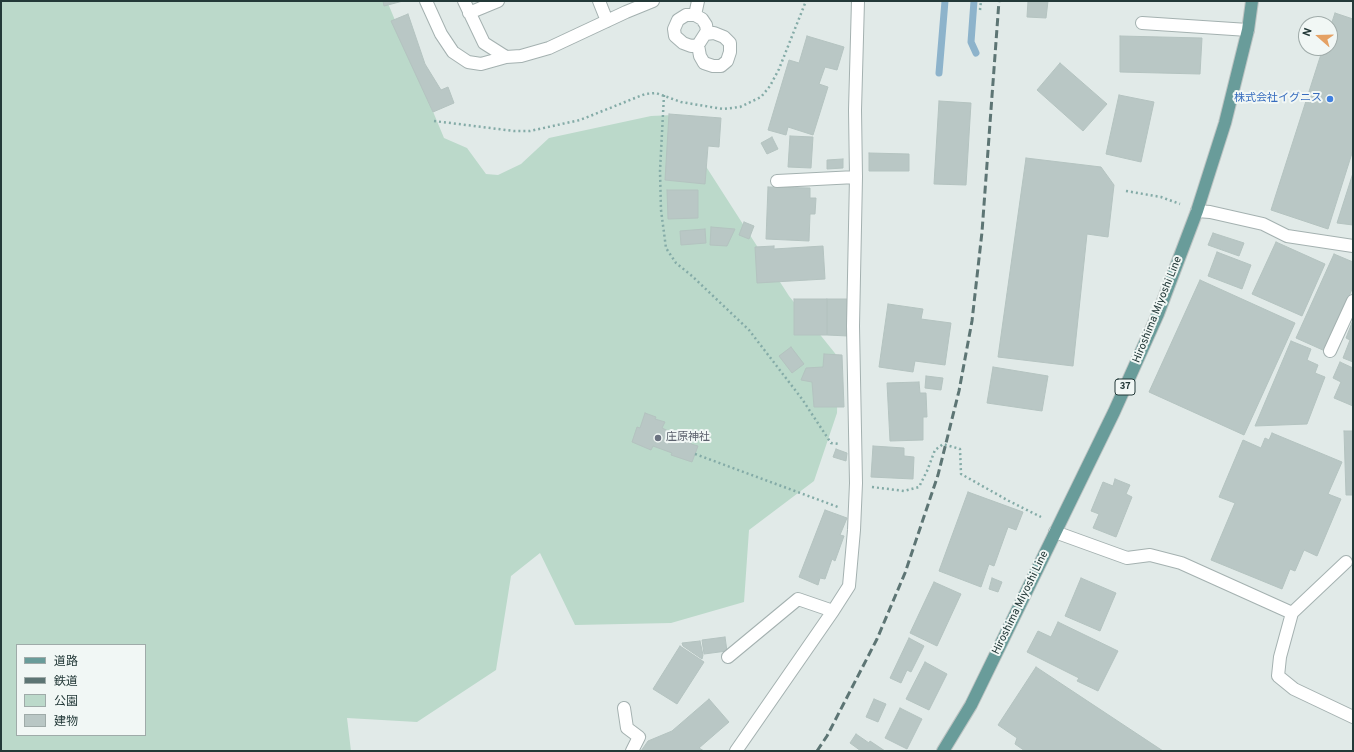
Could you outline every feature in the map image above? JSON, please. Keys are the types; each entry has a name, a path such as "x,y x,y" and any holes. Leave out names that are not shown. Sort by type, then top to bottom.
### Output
{"main road":[{"name":"Hiroshima Miyoshi Line","path":"943,751 971,705 1050,546 1055,532 1114,412 1158,314 1197,211 1225,123 1248,30 1252,1"}],"street":[{"path":"426,1 441,34 453,52 468,62 481,64 506,57 521,56 549,48 653,1"},
{"path":"464,1 484,43 506,57"},
{"path":"599,1 607,21"},
{"path":"695,15 698,1"},
{"path":"736,751 849,586 856,483 853,326 856,177 855,110 858,1"},
{"path":"469,13 493,2"},
{"path":"698,46 691,46 683,43 674,36 674,29 678,20 686,15 695,15 702,19 706,26 707,31 705,34 698,46 700,56 704,63 713,66 721,66 727,61 730,52 730,42 724,37 714,33 705,34"},
{"path":"1142,23 1248,30"},
{"path":"777,181 856,177"},
{"path":"1197,211 1210,212 1263,224 1287,236 1353,246"},
{"path":"1330,351 1353,301"},
{"path":"1055,532 1126,558 1150,555 1181,563 1292,613"},
{"path":"1346,562 1292,613 1280,656 1278,676 1294,689 1353,717"},
{"path":"728,657 798,599 833,611"},
{"path":"624,708 627,728 640,737 632,751"}],"path":[{"path":"434,121 514,131 530,131 580,120 645,94 656,93 681,102 723,109 740,107 761,97 770,86 779,69 806,1"},
{"path":"980,10 981,1"},
{"path":"664,95 660,171 661,210 666,248 676,263 692,276 749,330 802,399 831,443 856,447"},
{"path":"1126,191 1161,197 1180,204"},
{"path":"856,483 904,491 919,486 927,471 934,450 943,444 960,449 961,474 1041,517"},
{"path":"695,454 855,514"}],"green space":[{"path":"1,1 387,1 444,138 467,148 486,174 498,175 521,164 549,138 651,116 673,115 789,296 838,357 837,413 814,481 749,530 744,602 671,623 575,625 540,553 511,576 496,670 417,722 347,718 351,751 1,751"}],"building":[{"path":"383,1 403,1 384,6"},
{"path":"1028,1 1048,1 1046,18 1027,17"},
{"name":"株式会社イグニス","path":"1335,13 1353,19 1353,150 1328,229 1271,210 1320,56 1338,56 1338,16 1334,16"},
{"path":"408,14 425,64 441,90 448,87 454,103 433,112 391,21"},
{"path":"807,36 844,47 837,70 825,67 819,84 828,87 813,135 788,127 786,135 768,130 789,60 799,63"},
{"path":"1120,36 1202,38 1200,74 1120,72"},
{"path":"1060,63 1107,104 1083,131 1037,90"},
{"path":"1119,95 1154,102 1141,162 1106,154"},
{"path":"939,101 971,103 966,185 934,184"},
{"path":"669,114 721,118 719,147 708,146 705,184 665,180"},
{"path":"790,136 813,137 811,168 788,167"},
{"path":"772,137 778,149 767,154 761,143"},
{"path":"869,153 909,154 909,171 869,171"},
{"path":"1026,158 1101,167 1114,185 1108,237 1087,234 1073,366 998,357"},
{"path":"843,159 843,168 827,169 827,160"},
{"path":"1353,173 1353,225 1337,223"},
{"path":"768,187 810,188 810,198 816,198 815,214 810,214 809,241 766,239"},
{"path":"667,190 698,190 698,218 668,219"},
{"path":"744,222 754,226 749,239 739,235"},
{"path":"711,227 735,229 727,246 710,245"},
{"path":"705,229 706,243 681,245 680,231"},
{"path":"1213,233 1244,243 1239,256 1208,245"},
{"path":"1276,242 1325,264 1302,316 1252,294"},
{"path":"774,246 774,249 823,246 825,279 757,283 755,247"},
{"path":"1217,252 1251,265 1242,289 1208,276"},
{"path":"1334,254 1353,262 1353,287 1325,351 1296,338"},
{"path":"1200,280 1295,323 1244,435 1149,392"},
{"path":"794,299 827,299 827,335 794,335"},
{"path":"827,299 848,299 848,336 827,335"},
{"path":"888,304 923,309 921,319 951,323 945,365 915,361 913,372 879,367"},
{"path":"1353,320 1353,362 1343,358 1350,340 1346,338"},
{"path":"1291,341 1311,349 1307,360 1318,365 1315,373 1325,377 1307,424 1255,426"},
{"path":"791,347 804,364 792,373 779,356"},
{"path":"824,354 842,355 844,407 814,407 812,382 801,380 806,368 823,367"},
{"path":"1340,362 1353,368 1353,406 1334,398 1341,382 1333,378"},
{"path":"993,367 1048,376 1042,411 987,403"},
{"path":"926,376 943,378 941,390 925,388"},
{"path":"919,382 920,393 926,393 927,417 923,417 923,440 890,441 887,383"},
{"name":"庄原神社","path":"645,413 656,417 655,419 665,422 662,428 691,442 691,444 698,446 692,462 671,455 672,453 653,446 651,450 632,442 637,427 640,428"},
{"path":"1344,431 1353,431 1353,495 1346,495"},
{"path":"1272,433 1342,462 1328,494 1341,499 1317,556 1304,550 1295,571 1290,569 1282,589 1211,560 1235,503 1219,497 1243,440 1261,448 1265,438 1269,440"},
{"path":"873,446 904,448 904,456 914,457 913,479 871,477"},
{"path":"836,449 847,453 846,461 833,457"},
{"path":"1115,479 1130,485 1126,494 1132,497 1116,537 1093,528 1099,514 1091,511 1103,482 1113,486"},
{"path":"968,492 1023,512 1016,530 1008,527 994,566 989,564 981,587 939,571"},
{"path":"825,510 847,518 840,535 844,536 835,561 832,559 825,579 820,578 818,585 799,577"},
{"path":"992,578 1002,582 998,592 989,589"},
{"path":"1081,578 1116,593 1100,631 1065,616"},
{"path":"934,582 961,594 937,646 910,633"},
{"path":"1058,622 1118,651 1098,691 1077,681 1079,678 1027,652 1038,631 1051,637"},
{"path":"725,637 727,651 704,654 702,640"},
{"path":"909,638 924,646 911,672 907,670 901,683 890,678"},
{"path":"700,641 703,655 702,659 683,646 682,643"},
{"path":"680,646 704,662 677,704 653,689"},
{"path":"925,662 947,674 929,710 906,699"},
{"path":"1036,667 1163,751 1025,751 1015,744 1017,738 998,725"},
{"path":"709,699 729,722 699,748 704,751 641,751 648,741 672,731"},
{"path":"874,699 886,704 878,722 866,717"},
{"path":"900,708 922,719 907,749 885,738"},
{"path":"856,734 885,751 861,751 850,743"}],"waterway":[{"path":"939,73 945,1"},
{"path":"974,1 971,42 976,53"}],"railway":[{"path":"817,751 827,736 877,639 905,573 938,475 959,391 972,321 982,232 999,1"}],"place":[{"name":"株式会社イグニス","path":"1330,99"},
{"name":"庄原神社","path":"658,438"}]}
